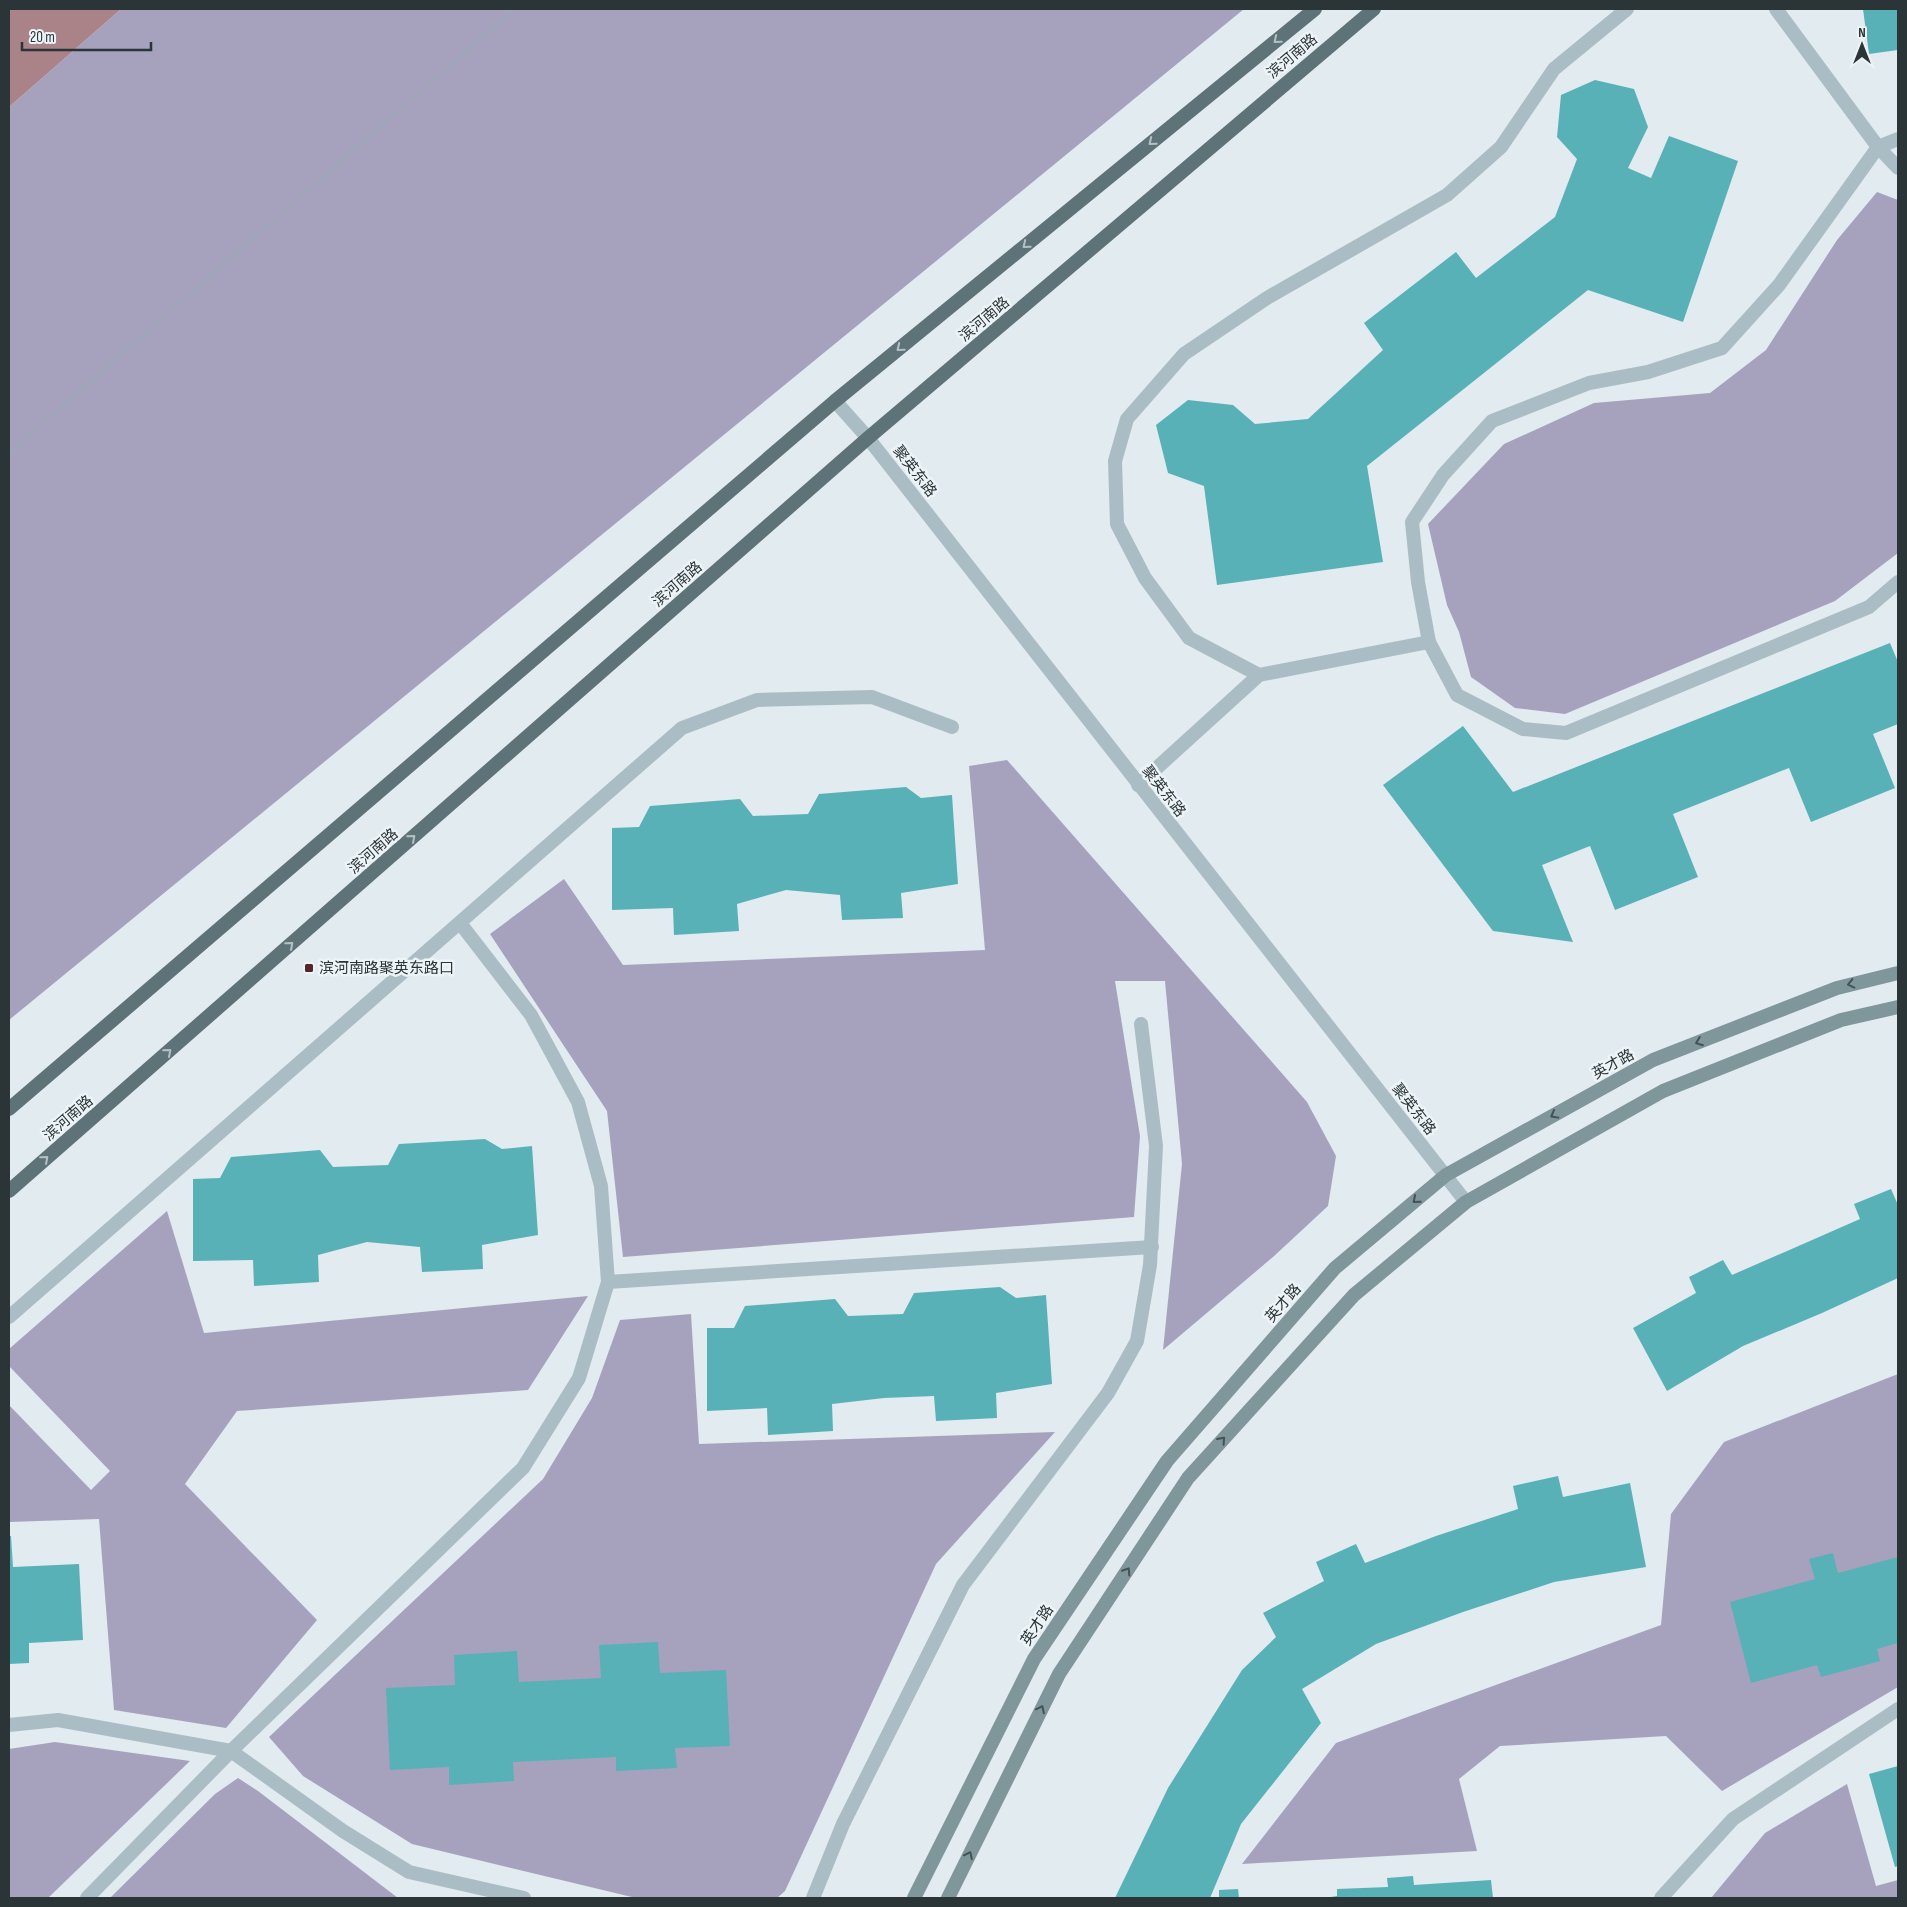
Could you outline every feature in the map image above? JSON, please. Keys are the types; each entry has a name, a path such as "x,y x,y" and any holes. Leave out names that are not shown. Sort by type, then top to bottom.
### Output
{"main road":[{"name":"滨河南路","path":"9,1109 834,401 1315,9"},
{"name":"滨河南路","path":"9,1191 868,438 1374,9"},
{"name":"英才路","path":"914,1898 1034,1659 1167,1461 1335,1268 1446,1175 1653,1060 1837,988 1898,973"},
{"path":"948,1898 1059,1674 1188,1478 1354,1295 1466,1202 1663,1091 1841,1020 1898,1007"}],"street":[{"path":"1259,675 1189,638 1144,578 1117,524 1115,462 1127,418 1184,354 1267,298 1447,195 1501,146 1554,68 1627,9"},
{"path":"1776,9 1878,146 1898,168"},
{"path":"1898,139 1878,146 1779,285 1722,348 1648,372 1589,384 1492,421 1443,475 1412,522 1418,582 1429,642 1457,695 1523,729 1566,734 1869,607 1898,582"},
{"name":"聚英东路","path":"834,401 868,438 1466,1202"},
{"path":"1138,785 1259,675 1429,642"},
{"path":"9,1317 682,728 757,700 872,697 952,727"},
{"path":"86,1898 231,1751 523,1468 579,1378 608,1282 601,1186 578,1102 531,1016 460,923"},
{"path":"813,1898 843,1824 963,1584 1108,1393 1137,1341 1152,1247 1156,1146 1141,1024"},
{"path":"608,1282 1152,1247"},
{"path":"1661,1898 1732,1819 1898,1709"},
{"path":"9,1725 58,1720 231,1751 343,1832 409,1872 524,1898"}],"path":[{"path":"9,453 514,9"}],"shaded area":[{"path":"9,9 121,9 9,107"},
{"path":"121,9 1244,9 9,1020 9,107"},
{"path":"1877,192 1898,200 1898,553 1835,601 1565,714 1515,708 1471,677 1459,632 1447,605 1428,524 1504,444 1594,403 1710,393 1766,350 1837,240"},
{"path":"1007,760 1307,1102 1336,1156 1328,1206 1273,1257 1163,1350 1182,1164 1165,981 1115,981 1140,1136 1134,1217 623,1257 607,1111 490,934 564,879 623,965 985,950 969,766"},
{"path":"167,1211 204,1333 588,1296 528,1390 237,1411 185,1484 317,1620 226,1728 114,1710 99,1519 9,1522 9,1405 91,1490 110,1471 9,1366 9,1349"},
{"path":"691,1314 699,1444 1055,1432 936,1564 785,1891 777,1898 636,1898 412,1844 303,1776 269,1737 543,1479 592,1398 620,1320"},
{"path":"1898,1374 1898,1687 1722,1791 1666,1736 1500,1746 1459,1779 1477,1851 1242,1864 1336,1743 1661,1625 1671,1514 1724,1442"},
{"path":"55,1742 190,1761 48,1898 9,1898 9,1749"},
{"path":"238,1778 258,1791 398,1898 110,1898 215,1794"},
{"path":"1847,1784 1876,1886 1898,1880 1898,1898 1711,1898 1765,1833"}],"building":[{"path":"1863,9 1898,9 1898,50 1869,54"},
{"path":"1595,80 1634,89 1648,127 1628,168 1651,178 1669,136 1738,161 1683,322 1588,290 1367,466 1383,562 1217,585 1204,486 1168,473 1156,425 1188,400 1233,405 1255,424 1308,419 1383,350 1364,323 1456,252 1476,278 1555,217 1577,159 1557,137 1561,95"},
{"path":"1890,643 1898,662 1898,724 1873,734 1895,788 1811,822 1789,768 1673,814 1698,877 1615,910 1590,846 1542,865 1573,942 1493,931 1383,785 1463,726 1513,792"},
{"path":"906,787 921,798 952,795 958,884 901,893 903,918 842,920 840,895 786,890 737,904 739,931 674,935 673,908 612,910 612,828 639,827 650,806 740,799 753,816 808,814 819,794"},
{"path":"485,1139 502,1149 532,1146 538,1235 482,1245 483,1269 422,1272 420,1247 367,1242 318,1255 319,1282 254,1286 253,1260 193,1261 193,1179 220,1178 231,1157 320,1150 333,1167 388,1165 399,1144"},
{"path":"1891,1189 1898,1205 1898,1278 1822,1313 1743,1346 1667,1391 1633,1328 1696,1293 1689,1277 1723,1260 1732,1275 1860,1219 1854,1204"},
{"path":"1000,1287 1016,1298 1046,1295 1052,1384 996,1393 997,1418 936,1421 934,1396 884,1398 832,1404 833,1431 768,1435 767,1408 707,1411 707,1328 734,1328 745,1306 835,1299 848,1316 903,1314 914,1293"},
{"path":"1558,1476 1563,1497 1630,1483 1646,1567 1554,1582 1463,1612 1376,1644 1302,1689 1321,1723 1241,1824 1210,1898 1115,1898 1168,1788 1242,1670 1276,1637 1263,1613 1324,1581 1316,1562 1356,1544 1365,1563 1436,1536 1518,1509 1513,1486"},
{"path":"9,1536 11,1536 13,1567 79,1564 83,1640 29,1643 29,1663 9,1664"},
{"path":"1833,1553 1838,1573 1898,1557 1898,1643 1877,1649 1880,1661 1821,1677 1817,1665 1751,1683 1730,1602 1815,1579 1809,1559"},
{"path":"658,1642 660,1673 726,1670 730,1746 675,1748 677,1768 616,1771 616,1757 513,1762 514,1781 449,1785 449,1767 390,1770 386,1688 455,1685 454,1655 517,1651 519,1682 601,1678 599,1645"},
{"path":"1898,1766 1898,1866 1895,1867 1869,1774"},
{"path":"1413,1876 1414,1885 1491,1880 1493,1898 1324,1898 1337,1896 1337,1889 1388,1887 1387,1878"},
{"path":"1238,1889 1239,1898 1219,1898 1219,1890"}],"place":[{"name":"滨河南路聚英东路口","path":"309,968"}]}
